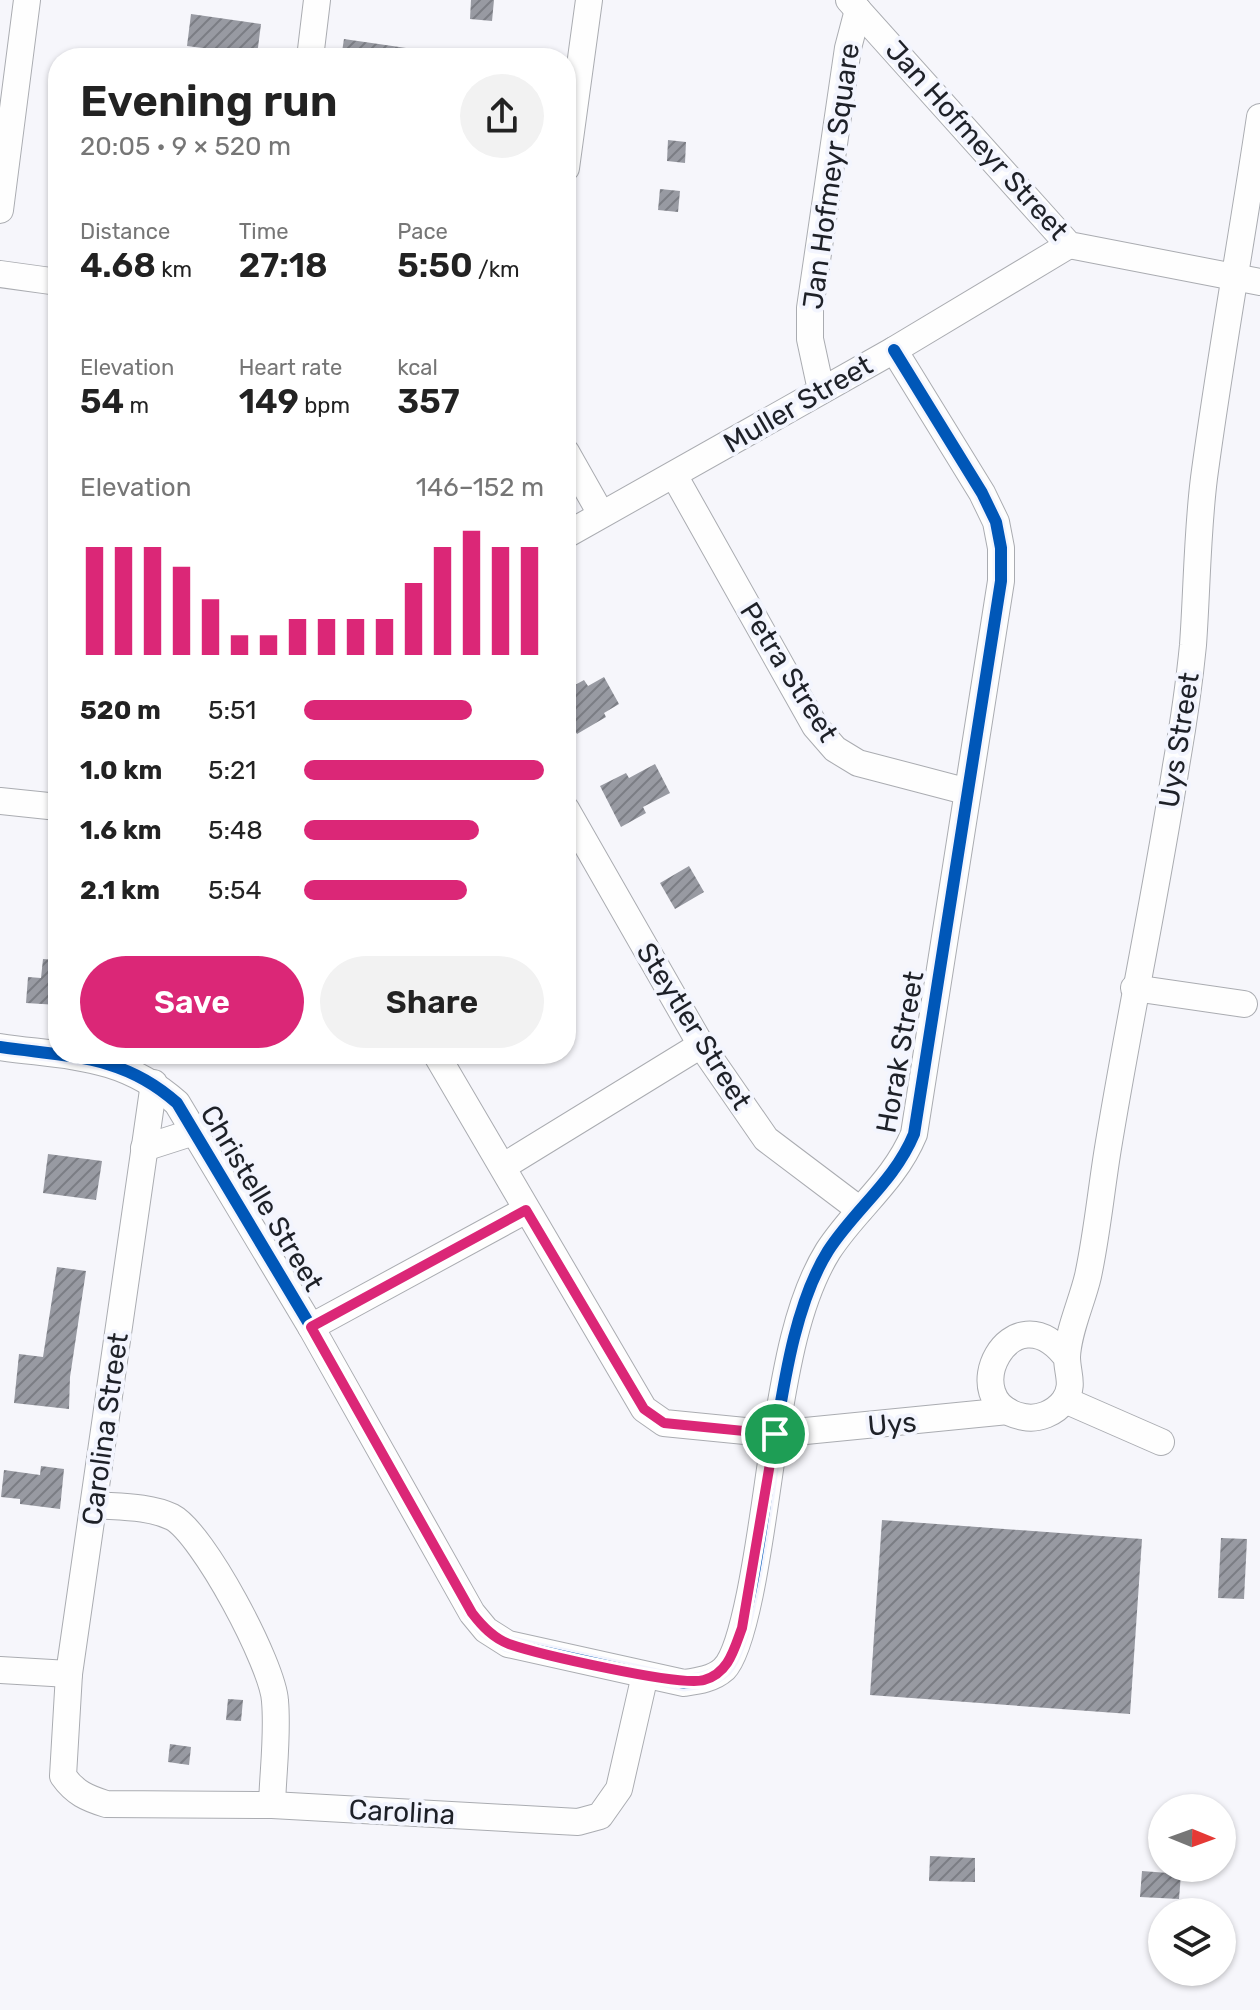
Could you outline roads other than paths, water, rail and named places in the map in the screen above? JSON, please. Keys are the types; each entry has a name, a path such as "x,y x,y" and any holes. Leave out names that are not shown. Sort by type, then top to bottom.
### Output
{"street":[{"path":"0,210 27,0"},
{"path":"311,48 317,0"},
{"path":"576,95 589,0"},
{"name":"Jan Hofmeyr Street","path":"854,5 1069,245 1248,280"},
{"name":"Jan Hofmeyr Square","path":"821,390 810,339 810,308 854,5"},
{"name":"Uys Street","path":"1067,1358 1088,1273 1134,988 1176,766 1192,649 1204,481 1248,280 1260,117"},
{"name":"Muller Street","path":"576,529 894,350 1069,245"},
{"path":"0,274 48,281"},
{"name":"Horak Street","path":"645,1675 684,1683 706,1680 723,1670 732,1657 742,1628 775,1434 805,1296 830,1247 901,1164 914,1134 965,791 1001,581 1001,548 996,522 982,493 894,350"},
{"path":"576,470 601,514"},
{"name":"Petra Street","path":"674,475 815,726 835,749 858,763 965,791"},
{"path":"0,801 48,806"},
{"name":"Steytler Street","path":"576,826 701,1045 766,1139 860,1210"},
{"path":"1134,988 1244,1004"},
{"path":"504,1166 701,1045"},
{"name":"Christelle Street","path":"0,1047 48,1053"},
{"name":"Christelle Street","path":"116,1064 154,1083 177,1103 197,1131 472,1613 486,1630 508,1644 645,1675"},
{"path":"311,1327 526,1210 504,1166 442,1064"},
{"name":"Carolina Street","path":"63,1776 69,1674 154,1083"},
{"path":"144,1148 197,1131"},
{"name":"Uys","path":"526,1210 644,1409 653,1419 664,1423 775,1434 1008,1411"},
{"path":"1026,1335 1042,1337 1057,1344 1067,1358 1072,1379 1065,1400 1053,1411 1038,1417 1022,1417 1008,1411 996,1399 990,1384 990,1367 997,1352 1010,1340 1026,1335"},
{"path":"1065,1400 1161,1442"},
{"path":"94,1505 152,1510 174,1518 193,1532 255,1640 268,1671 276,1699 272,1805"},
{"path":"0,1670 69,1674"},
{"name":"Carolina","path":"63,1776 85,1798 106,1804 272,1805 578,1822 600,1816 619,1789 645,1675"}]}
